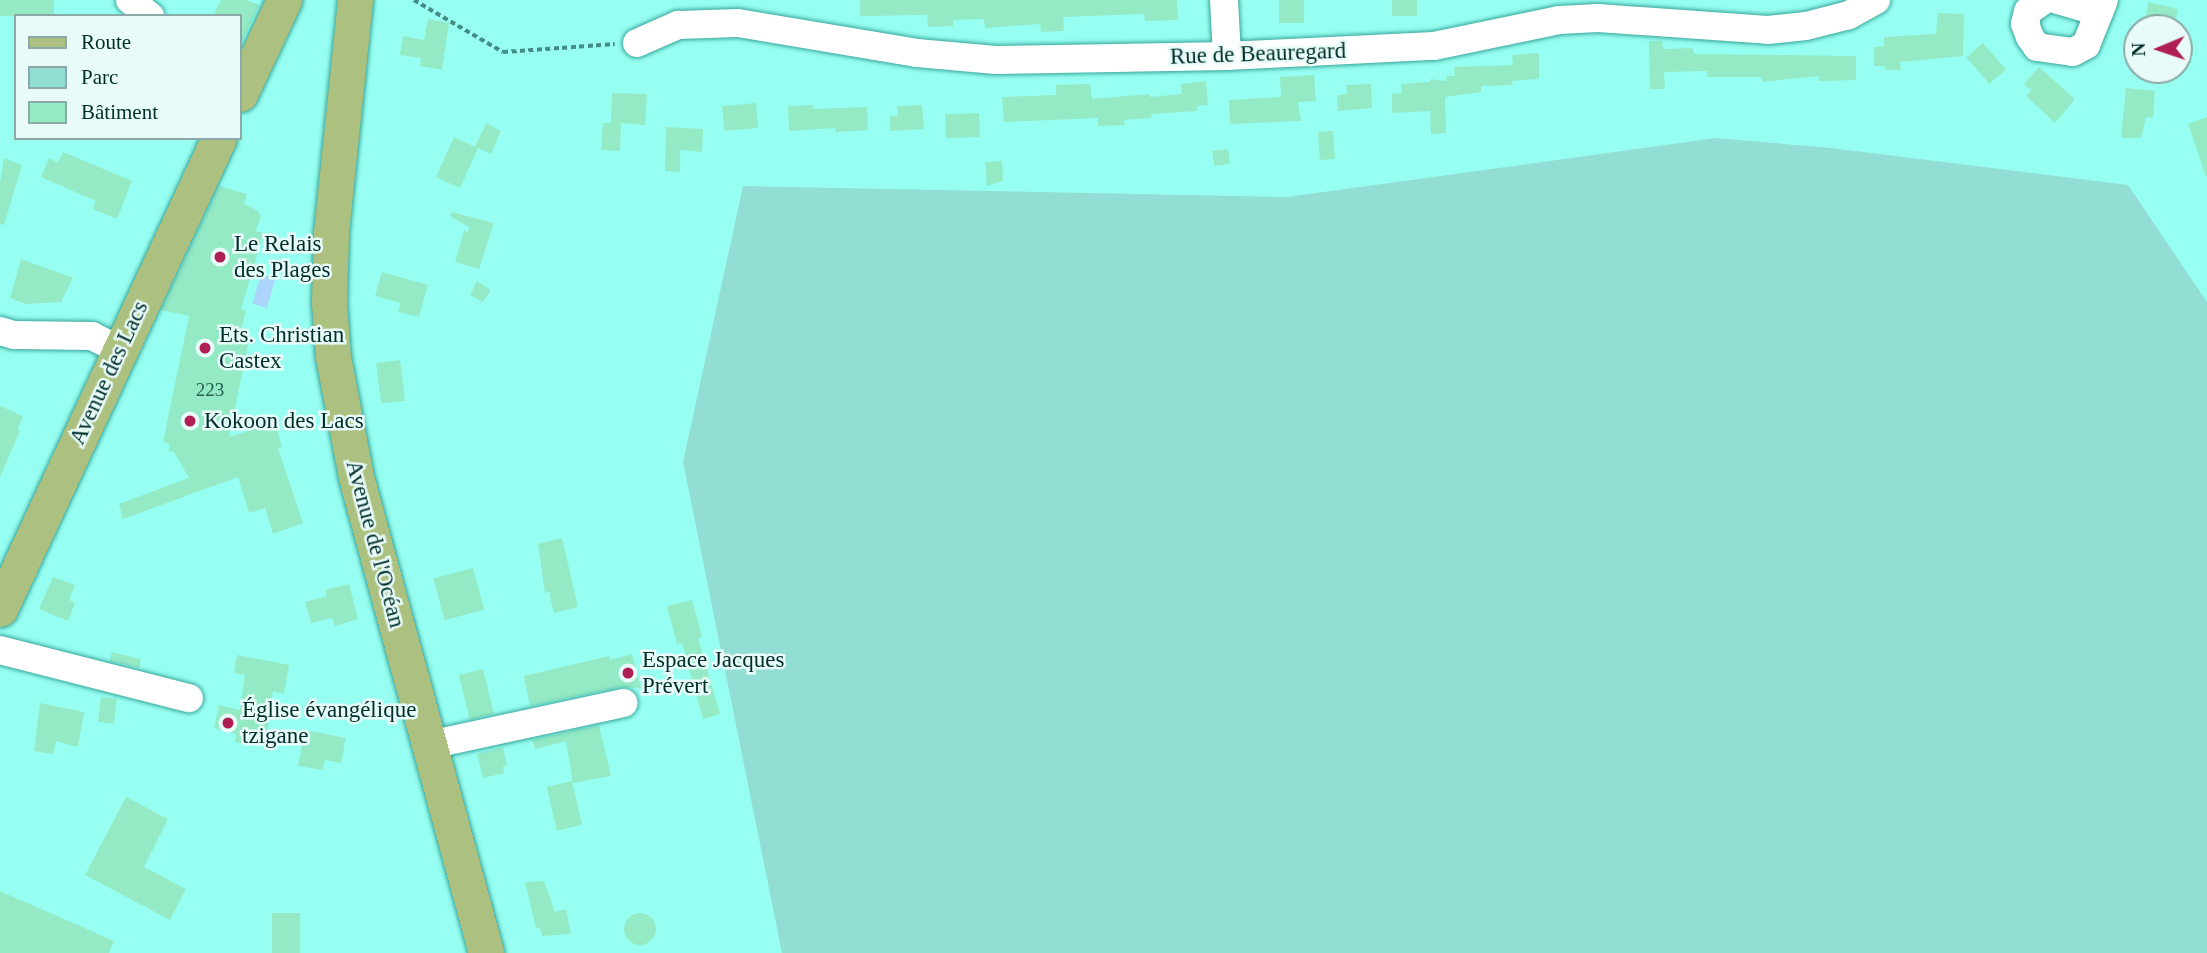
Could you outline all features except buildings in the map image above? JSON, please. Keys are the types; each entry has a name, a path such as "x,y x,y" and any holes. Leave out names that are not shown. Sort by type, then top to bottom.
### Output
{"main road":[{"path":"242,85 284,0"},
{"name":"Avenue de l'Océan","path":"355,0 331,234 329,303 333,357 342,418 356,477 486,953"},
{"name":"Avenue des Lacs","path":"0,609 218,140"}],"street":[{"path":"130,0 148,14"},
{"path":"1224,0 1227,56"},
{"name":"Rue de Beauregard","path":"637,43 678,25 738,23 917,53 996,61 1227,56 1434,46 1572,19 1598,18 1768,30 1806,26 1849,15 1876,0"},
{"path":"2044,0 2028,12 2025,24 2037,47 2073,52 2086,45 2101,6 2058,0"},
{"path":"0,331 14,335 92,336 120,350"},
{"path":"0,650 189,698"},
{"path":"429,745 624,703"}],"path":[{"path":"414,0 503,52 637,43"}],"green space":[{"path":"1716,138 1831,148 2128,185 2207,302 2207,953 782,953 683,462 743,186 1287,197"}],"shaded area":[{"path":"261,274 275,278 267,308 252,304"}],"place":[{"name":"Le Relais des Plages","path":"220,257"},
{"name":"Ets. Christian Castex","path":"205,348"},
{"name":"Kokoon des Lacs","path":"190,421"},
{"name":"Espace Jacques Prévert","path":"628,673"},
{"name":"Église évangélique tzigane","path":"228,723"}]}
